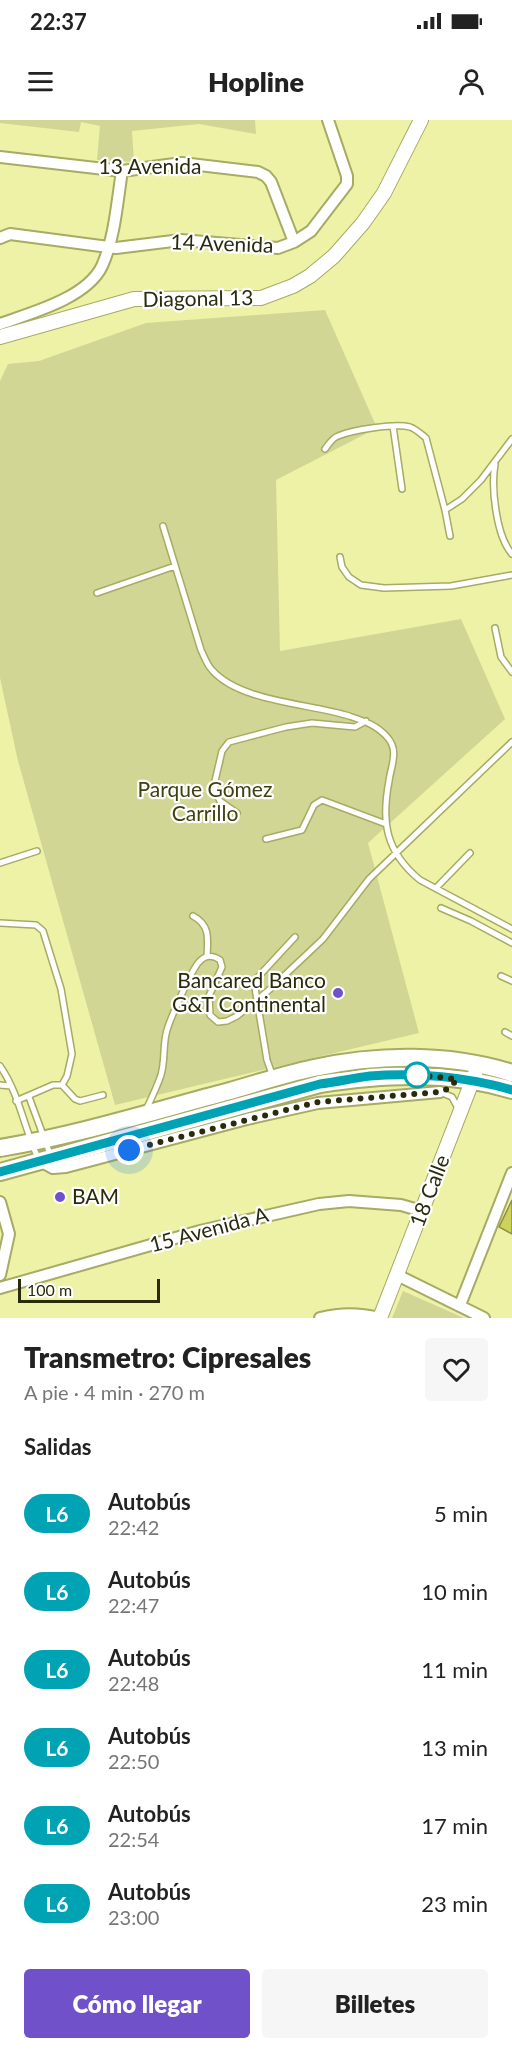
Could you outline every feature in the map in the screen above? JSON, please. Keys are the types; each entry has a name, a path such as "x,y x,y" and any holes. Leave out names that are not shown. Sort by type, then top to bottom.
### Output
{"main road":[{"path":"0,1148 38,1141 313,1068 372,1059 419,1058 479,1065 512,1073"},
{"path":"0,1172 320,1084 372,1076 419,1075 455,1085 512,1090"}],"street":[{"name":"14 Avenida","path":"0,238 10,234 109,247 130,247 181,240 278,248 294,242 311,231 347,184 347,176 328,120"},
{"name":"Diagonal 13","path":"0,337 134,299 261,298 293,286 334,256 363,223 384,193 419,121"},
{"name":"13 Avenida","path":"0,157 122,171 182,163 264,175 271,182 294,242"},
{"path":"0,324 54,305 82,289 99,270 109,247 122,171"},
{"path":"0,318 55,298 77,284 89,281"},
{"name":"18 Calle","path":"380,1318 459,1115 455,1085 479,1065"},
{"path":"460,1305 512,1173"},
{"name":"15 Avenida A","path":"0,1288 200,1231 319,1204 349,1201 401,1205 422,1210"},
{"path":"0,1202 2,1219 9,1234 0,1275"},
{"path":"397,1275 484,1318"},
{"path":"320,1318 359,1313 380,1318"}],"lane":[{"path":"393,426 402,489"},
{"path":"325,449 338,436 380,427 409,427 418,431 426,438 450,536"},
{"path":"445,510 462,499 512,439"},
{"path":"495,462 492,480 500,531 512,554"},
{"path":"163,526 201,650 210,669 241,691 329,710 366,721 381,730 391,741 395,757 386,802 386,824 395,854 420,880 512,929"},
{"path":"340,557 342,567 349,578 361,585 384,588 451,586 512,575"},
{"path":"97,593 175,566"},
{"path":"495,628 501,657 512,672"},
{"path":"237,813 220,801 215,791 222,751 229,742 286,727 312,723 355,727 366,721"},
{"path":"145,1113 162,1069 166,1033 180,997 199,962 207,956 220,960 222,967 209,996 210,1016 218,1022 227,1021 257,1002 322,939 369,879 512,742"},
{"path":"266,839 302,830 314,805 322,800 386,824"},
{"path":"0,863 37,851"},
{"path":"436,888 470,853"},
{"path":"441,908 512,943"},
{"path":"193,916 200,920 207,930 207,956"},
{"path":"0,923 36,925 43,931 61,989 72,1053 67,1076 62,1084"},
{"path":"273,1079 267,1060 255,988 258,977 295,937"},
{"path":"501,976 512,981"},
{"path":"505,1032 512,1036"},
{"path":"0,1066 46,1160"},
{"path":"62,1084 75,1099 80,1101 103,1095"},
{"path":"16,1101 29,1097 33,1092 62,1084"},
{"path":"0,1085 11,1086"},
{"path":"455,1085 452,1097 459,1115"},
{"path":"29,1097 38,1141 46,1160"}],"green space":[{"path":"0,120 255,120 256,134 199,124 132,131 134,162 97,160 100,126 81,122 79,132 0,123"},
{"name":"Parque Gómez Carrillo","path":"325,310 377,428 276,480 280,651 461,619 505,719 368,843 419,1033 115,1105 18,761 0,678 0,381 8,364 39,361 146,323"},
{"path":"403,1291 464,1318 392,1318"}],"building":[{"path":"512,1200 512,1234 499,1227"}],"bus line":[{"name":"L6","path":"0,1172 320,1084 372,1076 419,1075 473,1081 512,1090"}],"place":[{"name":"Bancared Banco G&T Continental","path":"338,993"},
{"name":"BAM","path":"60,1197"}],"route":[{"path":"129,1150 318,1102 440,1092 450,1088 457,1079 417,1075"}]}
